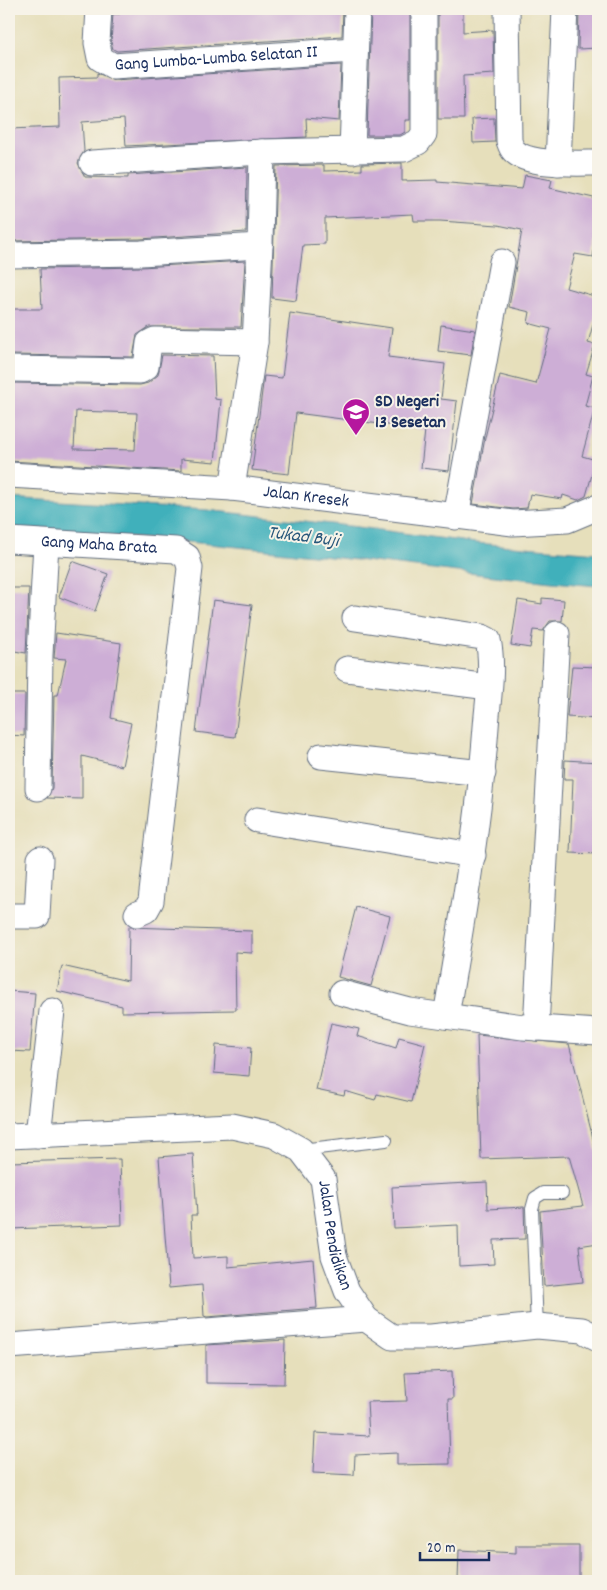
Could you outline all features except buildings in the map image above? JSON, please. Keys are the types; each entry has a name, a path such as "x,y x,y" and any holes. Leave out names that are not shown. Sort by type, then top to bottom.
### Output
{"street":[{"name":"Gang Lumba-Lumba Selatan II","path":"100,9 97,43 100,58 114,66 354,50"},
{"path":"352,151 354,50 357,9"},
{"path":"92,163 262,152 352,151 404,148 418,142 424,134 424,9"},
{"path":"507,9 509,141 514,151 524,158 558,163 598,163"},
{"path":"558,163 565,9"},
{"path":"232,488 255,342 262,152"},
{"path":"9,255 141,253 260,246"},
{"path":"456,517 502,262"},
{"path":"9,369 140,371 146,367 150,343 156,340 255,342"},
{"name":"Jalan Kresek","path":"9,475 232,488 513,523 567,520 598,507"},
{"name":"Gang Maha Brata","path":"9,540 176,550 187,557 190,568 151,900 146,910 137,914"},
{"path":"38,788 40,655 46,543"},
{"path":"355,618 482,637 488,640 490,647 483,773 473,855 446,1016"},
{"path":"536,1028 556,634"},
{"path":"347,669 489,687"},
{"path":"320,756 483,773"},
{"path":"258,820 473,855"},
{"path":"9,916 37,916 40,858"},
{"path":"342,993 410,1011 536,1028 598,1032"},
{"path":"38,1135 52,1011"},
{"name":"Jalan Pendidikan","path":"9,1136 232,1126 274,1135 301,1150 324,1178 334,1256 347,1291 366,1319 392,1337 431,1337 537,1326 582,1330 598,1338"},
{"path":"9,1346 366,1319"}],"lane":[{"path":"301,1150 386,1140"},
{"path":"537,1326 532,1209 535,1198 543,1193 562,1193"}],"water":[{"name":"Tukad Buji","path":"9,498 207,510 358,527 476,543 598,553 598,586 201,543 9,532"}],"place":[{"name":"SD Negeri 13 Sesetan","path":"356,436"}]}
